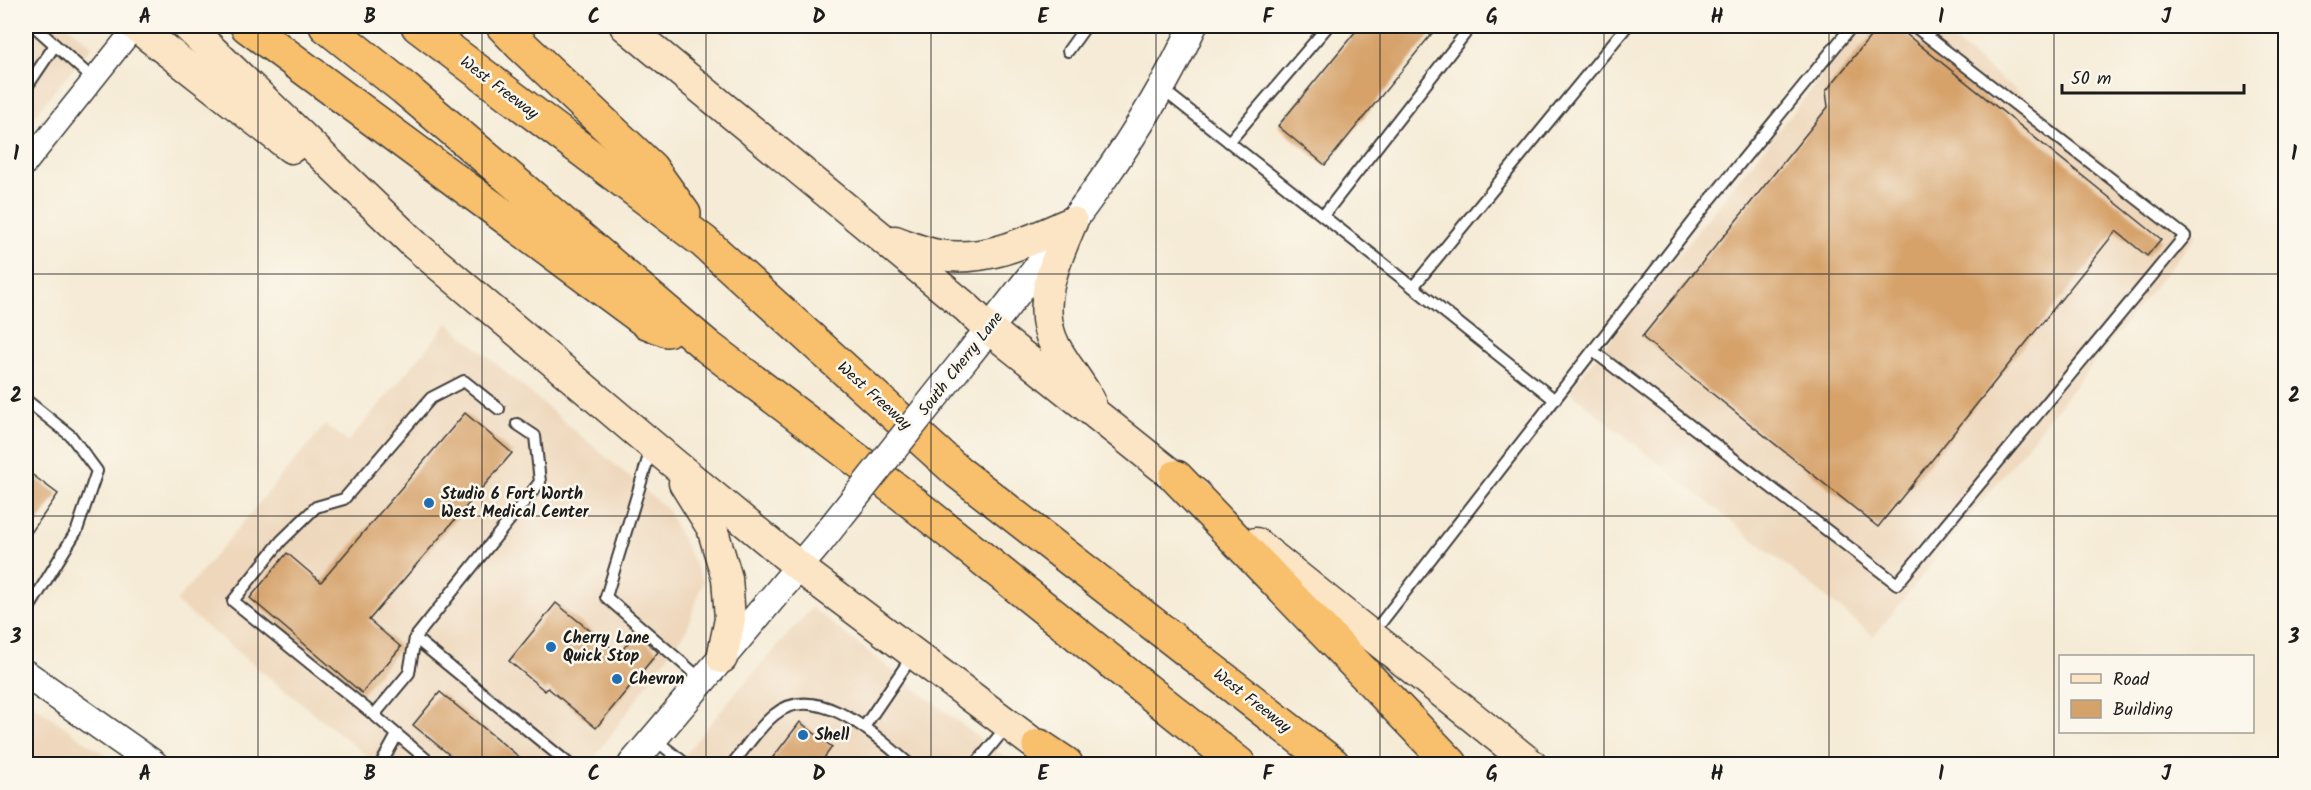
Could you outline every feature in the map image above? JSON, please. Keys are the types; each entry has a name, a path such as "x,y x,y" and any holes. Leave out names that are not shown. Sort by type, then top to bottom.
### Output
{"highway":[{"path":"247,26 647,322 708,347"},
{"path":"326,26 405,89 708,347 903,495 1239,765"},
{"name":"West Freeway","path":"418,26 704,242 958,472 1333,765"},
{"path":"503,26 651,168 704,242"},
{"path":"1176,477 1451,765"},
{"path":"1050,755 1066,765"}],"main road":[{"path":"135,26 415,245 662,454 800,567 1050,755"},
{"path":"187,26 415,245"},
{"path":"625,26 989,329 1176,477 1370,637 1531,765"},
{"path":"878,236 939,255 974,257 1003,250 1072,222"},
{"path":"1072,222 1050,275 1047,304 1048,332 1084,389 1097,416"},
{"path":"662,454 712,528 727,578 730,619 722,658"}],"street":[{"path":"26,164 135,26"},
{"name":"South Cherry Lane","path":"632,765 800,567 1072,222 1137,127 1191,26"},
{"path":"26,674 154,765"}],"lane":[{"path":"34,26 93,79"},
{"path":"1068,51 1086,26"},
{"path":"1229,142 1328,26"},
{"path":"1323,216 1471,26"},
{"path":"1413,287 1627,26"},
{"path":"1370,637 1710,200 1852,26"},
{"path":"1593,351 1896,584 2185,236 1914,26"},
{"path":"26,88 56,45"},
{"path":"1160,87 1555,400"},
{"path":"432,765 233,601 281,541 316,507 344,499 431,398 464,381 499,409"},
{"path":"26,400 71,436 97,471 76,530 26,613"},
{"path":"374,715 410,673 416,638 540,482 535,436 517,424"},
{"path":"662,454 606,597 702,680"},
{"path":"416,638 569,765"},
{"path":"864,727 914,654"},
{"path":"732,765 773,716 786,708 802,705 825,706 864,727 909,765"},
{"path":"976,765 1009,724"},
{"path":"381,765 397,735"},
{"path":"653,739 686,765"}],"shaded area":[{"path":"26,26 68,26 92,46 26,126"},
{"path":"1862,26 1935,26 2196,235 1874,636 1569,391"},
{"path":"448,323 667,509 703,581 687,629 590,764 377,764 176,602 325,425 348,442"},
{"path":"812,608 1013,764 677,764 738,690"},
{"path":"26,700 118,764 26,764"}],"building":[{"path":"1360,26 1438,26 1325,165 1278,126"},
{"path":"1879,26 1896,26 2161,239 2147,256 2116,231 1878,527 1642,337 1828,107 1826,91"},
{"name":"Studio 6 Fort Worth West Medical Center","path":"465,413 512,453 369,620 401,647 362,693 250,598 287,553 321,582"},
{"path":"26,470 58,494 26,540"},
{"path":"556,603 619,654 636,633 658,652 596,728 548,688 545,691 509,661"},
{"path":"440,692 529,765 462,765 413,725"},
{"name":"Shell","path":"800,722 832,747 819,765 767,765"}],"place":[{"name":"Studio 6 Fort Worth West Medical Center","path":"429,503"},
{"name":"Cherry Lane Quick Stop","path":"551,647"},
{"name":"Chevron","path":"617,679"},
{"name":"Shell","path":"803,735"}]}
